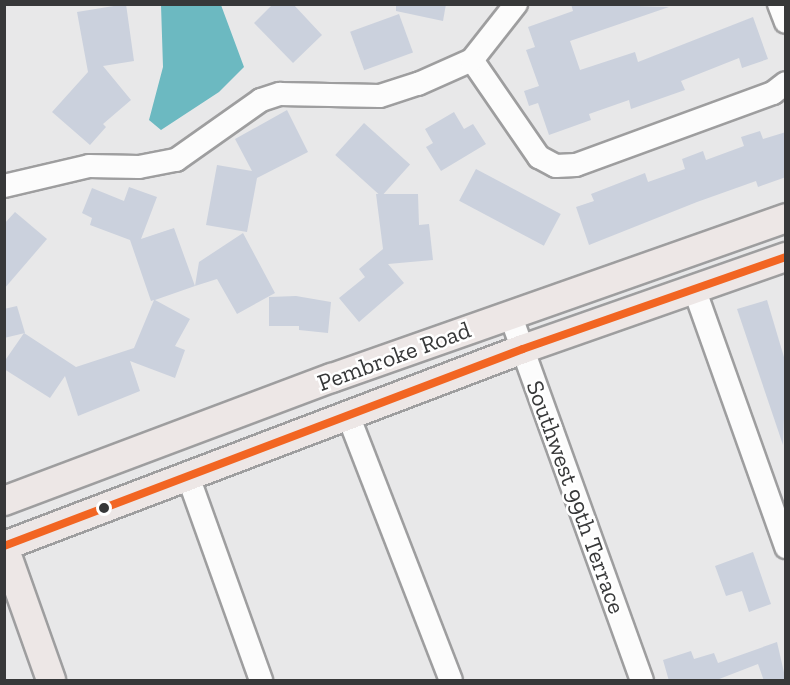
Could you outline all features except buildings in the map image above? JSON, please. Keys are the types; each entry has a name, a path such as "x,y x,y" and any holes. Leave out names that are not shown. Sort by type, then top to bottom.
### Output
{"main road":[{"name":"Pembroke Road","path":"4,501 510,314 786,218"},
{"name":"Pembroke Road","path":"4,547 189,479 348,415 523,349 695,291 786,257"},
{"path":"4,547 51,681"}],"street":[{"path":"4,186 89,166 139,167 176,160 261,100 280,93 380,96 472,60 516,4"},
{"path":"779,4 786,22"},
{"path":"472,60 538,157 556,166 576,165 779,88"},
{"path":"695,291 786,547"},
{"name":"Southwest 99th Terrace","path":"510,314 642,681"},
{"path":"348,415 451,681"},
{"path":"189,479 261,681"}],"water":[{"path":"161,5 221,5 244,67 219,92 161,130 149,120 163,67"}],"transit line":[{"path":"4,546 523,349 786,257"}]}
